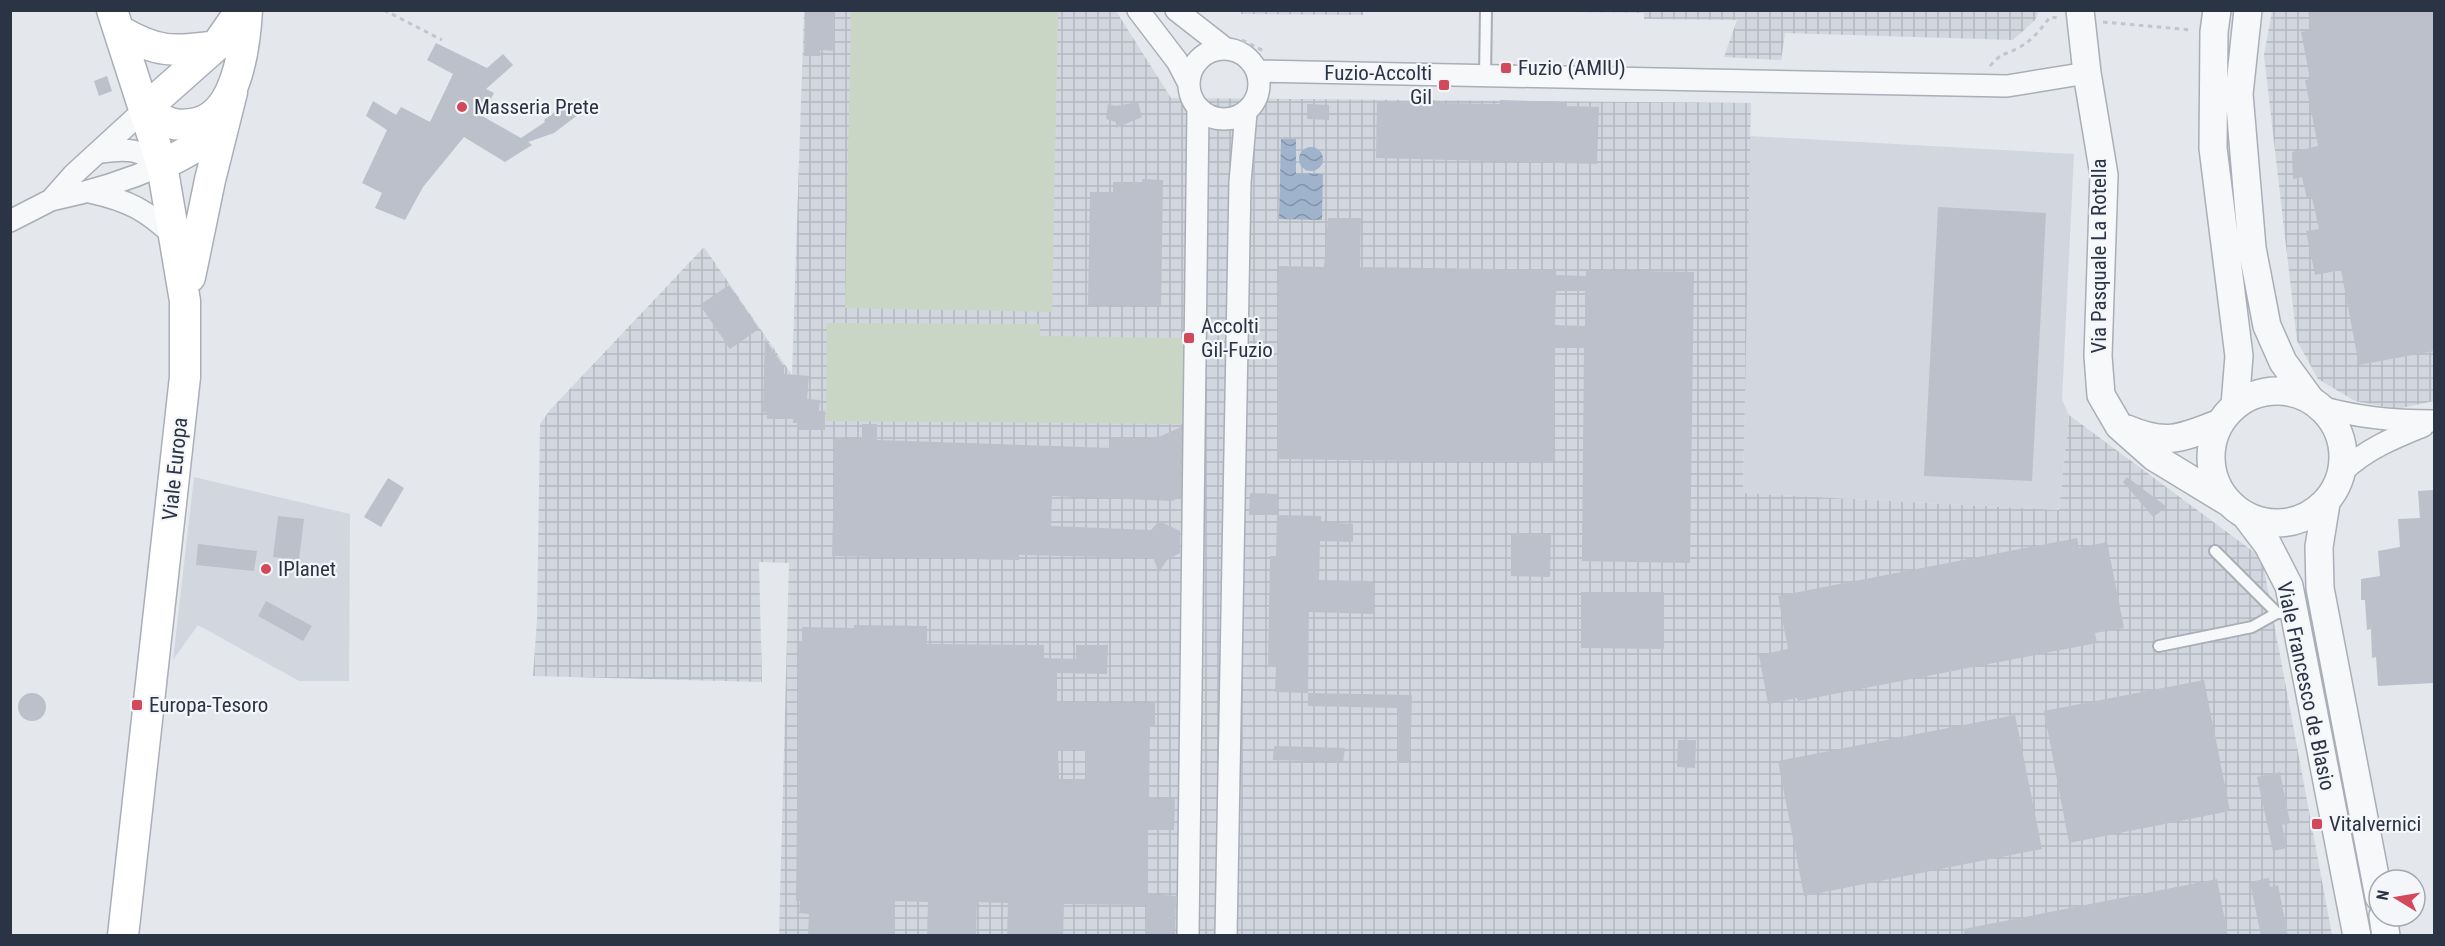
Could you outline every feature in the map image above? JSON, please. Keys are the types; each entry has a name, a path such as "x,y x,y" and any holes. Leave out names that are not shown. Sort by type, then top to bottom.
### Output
{"main road":[{"path":"232,92 217,112 203,121 184,126 169,123 145,109 216,46 241,10"},
{"path":"185,301 223,124 245,39 248,10"},
{"path":"116,21 142,45 161,50 187,50 216,46"},
{"name":"Viale Europa","path":"116,21 162,165 185,301 185,377 123,936"},
{"path":"162,165 195,149 223,124"}],"street":[{"path":"1138,10 1177,61 1198,109 1216,119 1237,118 1254,104 1260,82 1261,61"},
{"path":"1176,10 1231,43 1245,55 1261,61 1485,76 2007,86 2087,74"},
{"path":"2216,22 2213,148 2239,356 2228,414 2212,443 2211,466 2215,482 2237,509 2264,522 2287,523 2309,516 2326,503 2339,483 2343,471 2343,447 2336,425 2283,362 2267,326 2252,248 2239,94 2248,10"},
{"name":"Via Pasquale La Rotella","path":"2089,16 2087,74 2104,175 2098,356 2101,395 2119,426 2154,457 2237,509"},
{"path":"1189,84 1196,63 1204,55 1231,43"},
{"path":"51,200 74,174 101,152 145,109"},
{"path":"1188,936 1198,109"},
{"path":"1226,936 1240,182 1246,112"},
{"path":"101,152 128,148 145,153 162,165"},
{"path":"10,221 51,200 90,192 162,165"},
{"path":"90,192 129,203 151,214 176,237"},
{"path":"2119,426 2146,437 2168,440 2189,435 2228,414 2249,397 2271,390 2289,391 2354,416 2390,421 2434,421"},
{"path":"2343,471 2360,455 2387,440 2434,421"},
{"name":"Viale Francesco de Blasio","path":"2326,503 2319,547 2320,588 2373,868"},
{"name":"Viale Francesco de Blasio","path":"2237,509 2268,546 2289,586 2286,613 2357,936"}],"lane":[{"path":"1485,76 1486,10"},
{"path":"2159,646 2252,627 2286,613 2215,551"}],"path":[{"path":"384,10 442,40"},
{"path":"2089,16 2216,22"},
{"path":"1979,66 1990,66 2001,53 2018,48 2037,34 2050,17"},
{"path":"1231,43 1261,61"}],"shaded area":[{"path":"1241,10 1363,10 1363,15 1241,14"},
{"path":"804,11 1116,11 1171,98 1751,103 1743,493 2059,510 2069,415 2262,558 2332,935 779,935 789,563 759,562 762,682 533,676 537,620 540,424 550,410 704,247 792,375"},
{"path":"1486,11 2039,11 2035,20 2013,40 1785,33 1781,60 1724,57 1737,20 1644,19 1644,13"},
{"path":"2272,11 2434,11 2434,401 2397,409 2355,401 2318,379 2297,341 2264,55"},
{"path":"1749,136 2074,154 2062,400 2069,415 2059,510 1743,493"},
{"name":"IPlanet","path":"194,477 350,514 349,681 299,681 198,625 173,660"}],"green space":[{"path":"851,11 1058,12 1052,312 845,308"},
{"path":"827,323 1040,324 1040,336 1184,338 1183,424 826,421"}],"water":[{"path":"1281,139 1296,139 1296,173 1323,174 1322,220 1279,219"},
{"path":"1311,147 1320,150 1323,159 1320,168 1311,171 1302,168 1299,159 1302,150"}],"building":[{"path":"805,10 834,12 835,51 820,50 820,56 804,56"},
{"path":"2308,10 2434,10 2434,351 2359,365 2341,270 2315,275 2306,231 2319,229 2312,198 2307,199 2302,177 2293,179 2292,152 2318,146 2305,80 2310,79 2301,32 2311,30"},
{"path":"436,43 487,68 503,54 513,65 486,89 494,93 482,116 521,138 545,122 544,120 568,102 579,114 554,133 528,142 532,145 505,162 464,137 423,187 405,220 375,208 382,193 362,183 387,130 366,116 373,101 396,115 401,107 430,122 453,74 427,60"},
{"path":"107,76 112,91 99,96 94,81"},
{"path":"1500,100 1565,102 1565,106 1599,107 1597,164 1376,158 1377,102 1500,104"},
{"path":"1138,102 1142,117 1116,128 1116,122 1106,119 1108,104 1116,106"},
{"path":"1307,104 1329,105 1329,120 1307,119"},
{"path":"1142,179 1163,180 1161,306 1088,305 1090,192 1113,192 1113,182 1142,182"},
{"path":"1938,207 2046,213 2032,481 1924,476"},
{"path":"1328,218 1361,218 1360,267 1556,270 1556,275 1586,276 1586,270 1694,272 1690,563 1582,561 1584,348 1555,348 1553,463 1277,459 1279,266 1324,267","holes":["1556,291 1585,291 1585,326 1555,325"]},
{"path":"729,285 759,329 730,349 700,305"},
{"path":"765,339 784,367 784,374 809,376 807,399 820,400 819,411 825,411 825,430 797,430 797,423 793,423 793,419 767,419 767,413 763,412"},
{"path":"862,424 877,424 877,440 1111,448 1111,437 1154,439 1181,427 1181,497 1172,501 1052,496 1051,526 1151,530 1159,521 1180,531 1180,553 1167,560 1159,572 1153,558 1019,555 1019,560 832,556 835,439 862,439"},
{"path":"2127,477 2167,507 2153,517 2123,482"},
{"path":"388,478 404,488 381,527 364,517"},
{"path":"2434,490 2434,683 2378,686 2376,657 2372,658 2371,629 2367,630 2365,600 2361,600 2361,579 2380,576 2378,551 2400,547 2398,519 2420,518 2418,491"},
{"path":"1250,493 1277,494 1277,515 1249,515"},
{"path":"1277,515 1321,516 1321,522 1353,524 1353,542 1320,541 1319,580 1373,581 1373,614 1309,612 1308,693 1275,692 1276,667 1268,667 1270,556 1276,556"},
{"path":"278,516 304,519 299,560 273,557"},
{"path":"1511,533 1551,534 1550,577 1511,576"},
{"path":"2077,538 2079,548 2107,542 2124,628 2095,633 2097,643 1798,701 1797,698 1768,704 1759,655 1788,649 1778,596"},
{"path":"198,544 257,551 254,571 196,565"},
{"path":"1581,592 1664,592 1664,649 1581,648"},
{"path":"266,601 312,626 303,641 258,616"},
{"path":"854,625 927,626 927,644 1044,645 1044,658 1076,659 1076,645 1108,645 1107,674 1057,673 1057,702 1155,703 1155,727 1150,726 1149,799 1175,799 1174,830 1148,830 1148,894 1176,896 1175,936 1146,936 1146,905 1064,904 1063,936 1007,936 1008,903 977,902 976,936 927,936 928,902 895,901 895,936 808,936 809,914 799,913 800,901 796,901 799,642 802,642 802,627 854,628","holes":["1058,750 1085,750 1086,779 1059,779"]},
{"path":"2204,680 2230,811 2069,843 2044,711"},
{"path":"32,693 42,697 46,707 42,717 32,721 22,717 18,707 22,697"},
{"path":"1308,693 1412,695 1410,763 1397,763 1398,708 1308,706"},
{"path":"2015,715 2042,849 1804,896 1778,761"},
{"path":"1678,740 1696,740 1695,768 1677,767"},
{"path":"1274,746 1345,748 1343,762 1273,760"},
{"path":"2280,772 2290,823 2282,825 2287,848 2273,851 2257,777"},
{"path":"2269,878 2270,887 2278,885 2288,936 2261,936 2250,882"},
{"path":"2217,879 2228,936 1964,936 1964,929"}],"place":[{"name":"Fuzio (AMIU)","path":"1506,68"},
{"name":"Fuzio-Accolti Gil","path":"1444,85"},
{"name":"Masseria Prete","path":"462,107"},
{"name":"Accolti Gil-Fuzio","path":"1189,338"},
{"name":"IPlanet","path":"266,569"},
{"name":"Europa-Tesoro","path":"137,705"},
{"name":"Vitalvernici","path":"2317,824"}]}
